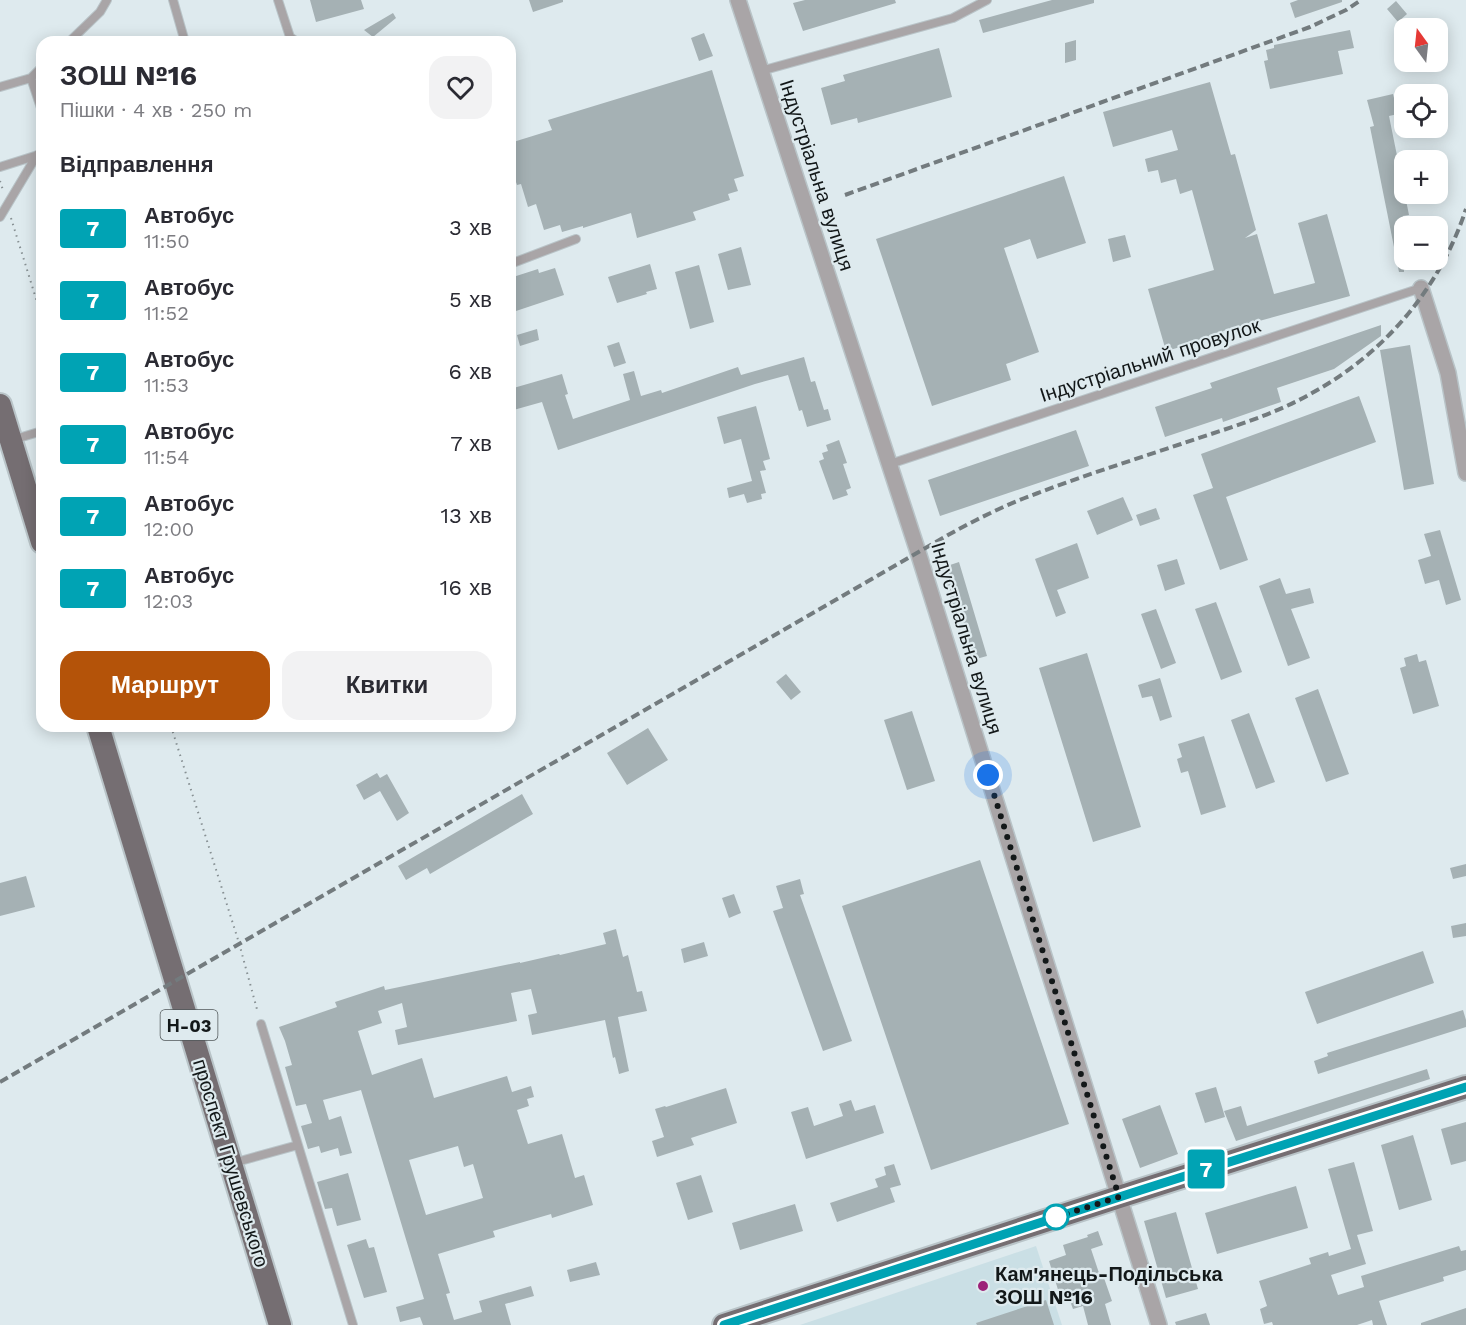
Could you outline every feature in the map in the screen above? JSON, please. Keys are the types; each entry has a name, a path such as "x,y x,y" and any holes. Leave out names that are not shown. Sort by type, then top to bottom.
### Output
{"main road":[{"path":"0,405 36,522"},
{"name":"проспект Грушевського","path":"100,732 280,1325"},
{"path":"724,1325 1466,1087"}],"street":[{"name":"Індустріальна вулиця","path":"738,0 890,464 1160,1325"},
{"path":"1420,288 1448,374 1466,473"}],"lane":[{"path":"75,36 100,12 107,0"},
{"path":"173,0 183,36"},
{"path":"278,0 290,36"},
{"path":"761,71 953,18 987,0"},
{"path":"0,87 30,78 36,72"},
{"path":"30,78 36,94"},
{"path":"0,167 36,156"},
{"path":"0,217 36,161"},
{"path":"516,262 576,239"},
{"name":"Індустріальний провулок","path":"890,464 1420,288"},
{"path":"11,441 36,433"},
{"path":"261,1024 353,1325"},
{"path":"231,1164 298,1145"}],"path":[{"path":"0,181 36,299"},
{"path":"173,732 261,1024"}],"shaded area":[{"name":"Кам'янець-Подільська ЗОШ №16","path":"1036,1246 1062,1325 800,1325"}],"building":[{"path":"310,0 361,0 364,9 316,22"},
{"path":"529,0 563,0 563,2 533,12"},
{"path":"805,0 895,0 896,3 803,31 793,3"},
{"path":"1052,0 1094,0 1094,3 983,33 979,20"},
{"path":"1298,0 1342,0 1342,2 1295,18 1290,3"},
{"path":"1396,1 1407,14 1402,18 1395,18 1387,9"},
{"path":"393,13 396,18 374,36 364,30"},
{"path":"1350,30 1354,48 1338,51 1343,74 1270,89 1264,61 1268,60 1266,50 1274,48 1274,45"},
{"path":"704,33 713,56 699,61 691,38"},
{"path":"1076,40 1076,60 1065,63 1065,43"},
{"path":"939,48 952,97 858,123 857,118 831,125 821,88 845,81 843,75"},
{"path":"712,70 744,176 734,179 738,191 728,194 730,200 693,212 696,220 637,238 631,213 583,228 583,226 562,232 560,225 544,230 536,204 528,207 521,184 517,185 516,182 516,141 552,130 548,120"},
{"path":"1210,82 1231,155 1235,154 1256,230 1245,238 1257,234 1274,294 1315,283 1298,223 1327,214 1350,296 1223,331 1224,335 1166,351 1148,289 1214,270 1192,190 1180,194 1176,179 1161,183 1158,170 1148,172 1145,159 1178,150 1172,130 1113,147 1103,112"},
{"path":"1393,94 1394,98 1394,115 1389,116 1396,150 1394,150 1394,204 1407,204 1409,215 1394,216 1394,247 1370,127 1374,126 1367,100"},
{"path":"1064,176 1086,243 1037,259 1030,239 1004,248 1039,352 1006,364 1011,380 932,406 876,239"},
{"path":"1125,235 1131,257 1113,262 1108,239"},
{"path":"741,247 751,285 728,290 718,254"},
{"path":"650,264 657,289 617,303 608,277"},
{"path":"699,265 714,322 690,329 675,272"},
{"path":"555,268 564,295 516,311 516,276 538,269 539,273"},
{"path":"1381,325 1381,336 1334,369 1277,388 1281,402 1223,422 1222,418 1165,437 1155,407 1212,388 1210,383"},
{"path":"537,329 539,340 520,346 517,335"},
{"path":"619,342 626,363 614,367 607,346"},
{"path":"1410,345 1434,484 1404,490 1380,350"},
{"path":"804,357 811,382 815,381 824,410 828,409 831,420 807,427 802,410 799,411 788,375 558,450 542,402 516,409 516,387 562,374 568,394 565,395 573,419 630,400 623,374 634,371 641,396 661,390 662,393 738,367 741,375"},
{"path":"1359,396 1376,442 1226,497 1248,560 1220,570 1193,495 1213,488 1201,454"},
{"path":"756,406 770,459 763,461 766,470 760,471 766,493 761,494 762,499 747,503 744,494 729,498 727,488 752,481 741,439 724,444 717,417"},
{"path":"1076,430 1089,466 940,516 928,480"},
{"path":"839,440 847,463 843,464 851,488 846,490 848,495 833,500 819,461 824,459 822,453 828,451 826,445"},
{"path":"1123,497 1133,520 1097,535 1087,511"},
{"path":"1156,508 1160,519 1140,526 1136,515"},
{"path":"1440,530 1461,600 1446,605 1439,580 1425,584 1418,560 1431,556 1424,534"},
{"path":"1077,543 1089,578 1057,590 1066,613 1056,617 1035,559"},
{"path":"1177,559 1185,584 1165,591 1157,565"},
{"path":"959,562 987,656 969,661 941,568"},
{"path":"1280,578 1286,594 1310,588 1314,603 1291,609 1310,658 1288,666 1259,586"},
{"path":"1216,602 1242,672 1221,680 1195,609"},
{"path":"1156,609 1176,663 1161,669 1141,614"},
{"path":"1087,653 1141,827 1093,842 1039,668"},
{"path":"1417,654 1419,662 1426,660 1439,706 1413,714 1400,668 1406,666 1404,658"},
{"path":"786,674 801,692 791,700 776,682"},
{"path":"1160,678 1172,717 1160,721 1152,696 1142,698 1138,685"},
{"path":"1318,689 1349,774 1326,782 1295,698"},
{"path":"912,711 935,781 907,790 884,720"},
{"path":"1249,713 1275,782 1256,789 1231,720"},
{"path":"648,728 668,760 627,785 607,753"},
{"path":"1204,736 1226,807 1201,815 1188,771 1181,773 1177,759 1182,757 1178,744"},
{"path":"377,773 380,778 387,774 409,813 397,821 380,791 364,800 356,785"},
{"path":"522,794 533,814 430,874 427,868 406,880 398,866"},
{"path":"980,860 1069,1124 931,1170 842,906"},
{"path":"1466,864 1466,876 1453,879 1450,868"},
{"path":"26,876 35,907 0,916 0,883"},
{"path":"800,879 804,894 800,895 852,1041 823,1051 773,911 783,908 776,886"},
{"path":"734,894 741,913 729,918 722,898"},
{"path":"1466,923 1466,936 1453,938 1451,926"},
{"path":"616,929 623,957 628,955 637,992 642,991 647,1011 618,1017 629,1071 619,1074 605,1020 532,1035 528,1015 537,1013 531,989 511,993 517,1021 398,1045 395,1030 407,1027 402,1003 378,1011 382,1023 358,1031 372,1075 422,1058 434,1098 507,1076 512,1092 531,1086 534,1097 527,1099 529,1106 517,1110 528,1144 562,1134 575,1178 584,1175 593,1205 552,1218 551,1214 493,1231 495,1237 438,1254 450,1293 446,1294 454,1320 482,1312 479,1301 531,1286 534,1296 505,1304 511,1325 423,1325 420,1317 400,1322 396,1307 424,1299 361,1090 323,1100 329,1120 341,1116 352,1153 340,1156 338,1148 321,1153 319,1146 308,1149 301,1126 312,1123 306,1104 296,1106 285,1067 292,1065 279,1027 337,1007 335,1002 384,986 385,990 606,944 603,933","holes":["458,1146 464,1167 473,1164 483,1198 426,1215 409,1160"]},
{"path":"704,942 708,956 684,963 681,949"},
{"path":"1423,951 1434,983 1317,1024 1305,992"},
{"path":"1463,1010 1466,1027 1318,1074 1314,1061 1328,1056 1327,1053"},
{"path":"1427,1069 1430,1079 1236,1141 1224,1111 1241,1106 1247,1126"},
{"path":"1216,1087 1225,1117 1205,1123 1195,1093"},
{"path":"726,1088 737,1123 691,1138 694,1145 657,1157 652,1141 664,1137 655,1109"},
{"path":"851,1100 855,1111 875,1105 884,1133 806,1159 791,1112 808,1107 814,1126 843,1116 839,1104"},
{"path":"1160,1105 1178,1154 1140,1168 1122,1119"},
{"path":"1466,1122 1466,1161 1451,1165 1441,1129"},
{"path":"1413,1135 1432,1200 1399,1210 1381,1145"},
{"path":"1354,1162 1373,1231 1357,1235 1366,1264 1331,1275 1338,1295 1364,1287 1361,1276 1459,1246 1461,1251 1466,1250 1466,1270 1443,1277 1444,1281 1379,1301 1387,1325 1373,1325 1372,1320 1357,1325 1273,1325 1272,1322 1264,1324 1260,1309 1267,1306 1259,1281 1311,1264 1309,1258 1328,1252 1329,1256 1351,1249 1328,1169"},
{"path":"894,1164 901,1185 890,1188 895,1202 837,1222 830,1203 878,1187 875,1179 886,1175 884,1167"},
{"path":"348,1173 361,1220 337,1226 332,1208 325,1209 317,1182"},
{"path":"701,1175 713,1212 688,1220 676,1183"},
{"path":"1296,1186 1308,1228 1217,1254 1205,1213"},
{"path":"795,1204 803,1231 740,1250 732,1223"},
{"path":"1176,1212 1198,1289 1166,1298 1144,1221"},
{"path":"1098,1231 1103,1245 1091,1249 1101,1279 1104,1278 1112,1301 1105,1304 1111,1325 1088,1325 1083,1306 1073,1309 1067,1293 1060,1296 1049,1261 1066,1255 1063,1245 1088,1237 1087,1235"},
{"path":"366,1239 369,1248 374,1247 387,1292 364,1298 347,1245"},
{"path":"596,1262 600,1275 570,1282 567,1270"},
{"path":"1046,1300 1054,1325 977,1325 976,1323"},
{"path":"1466,1308 1466,1325 1421,1325 1421,1323"},
{"path":"1206,1313 1210,1325 1176,1325 1175,1322"}],"railway":[{"path":"845,195 1310,27 1346,10 1361,0"},
{"path":"0,1082 970,523 1026,497 1281,409 1339,377 1386,338 1407,316 1441,265 1466,209"}],"bus line":[{"name":"7","path":"724,1325 1466,1087"}],"place":[{"name":"Кам'янець-Подільська ЗОШ №16","path":"983,1286"}],"route":[{"path":"988,775 1119,1197 1054,1218 1056,1217"}]}
